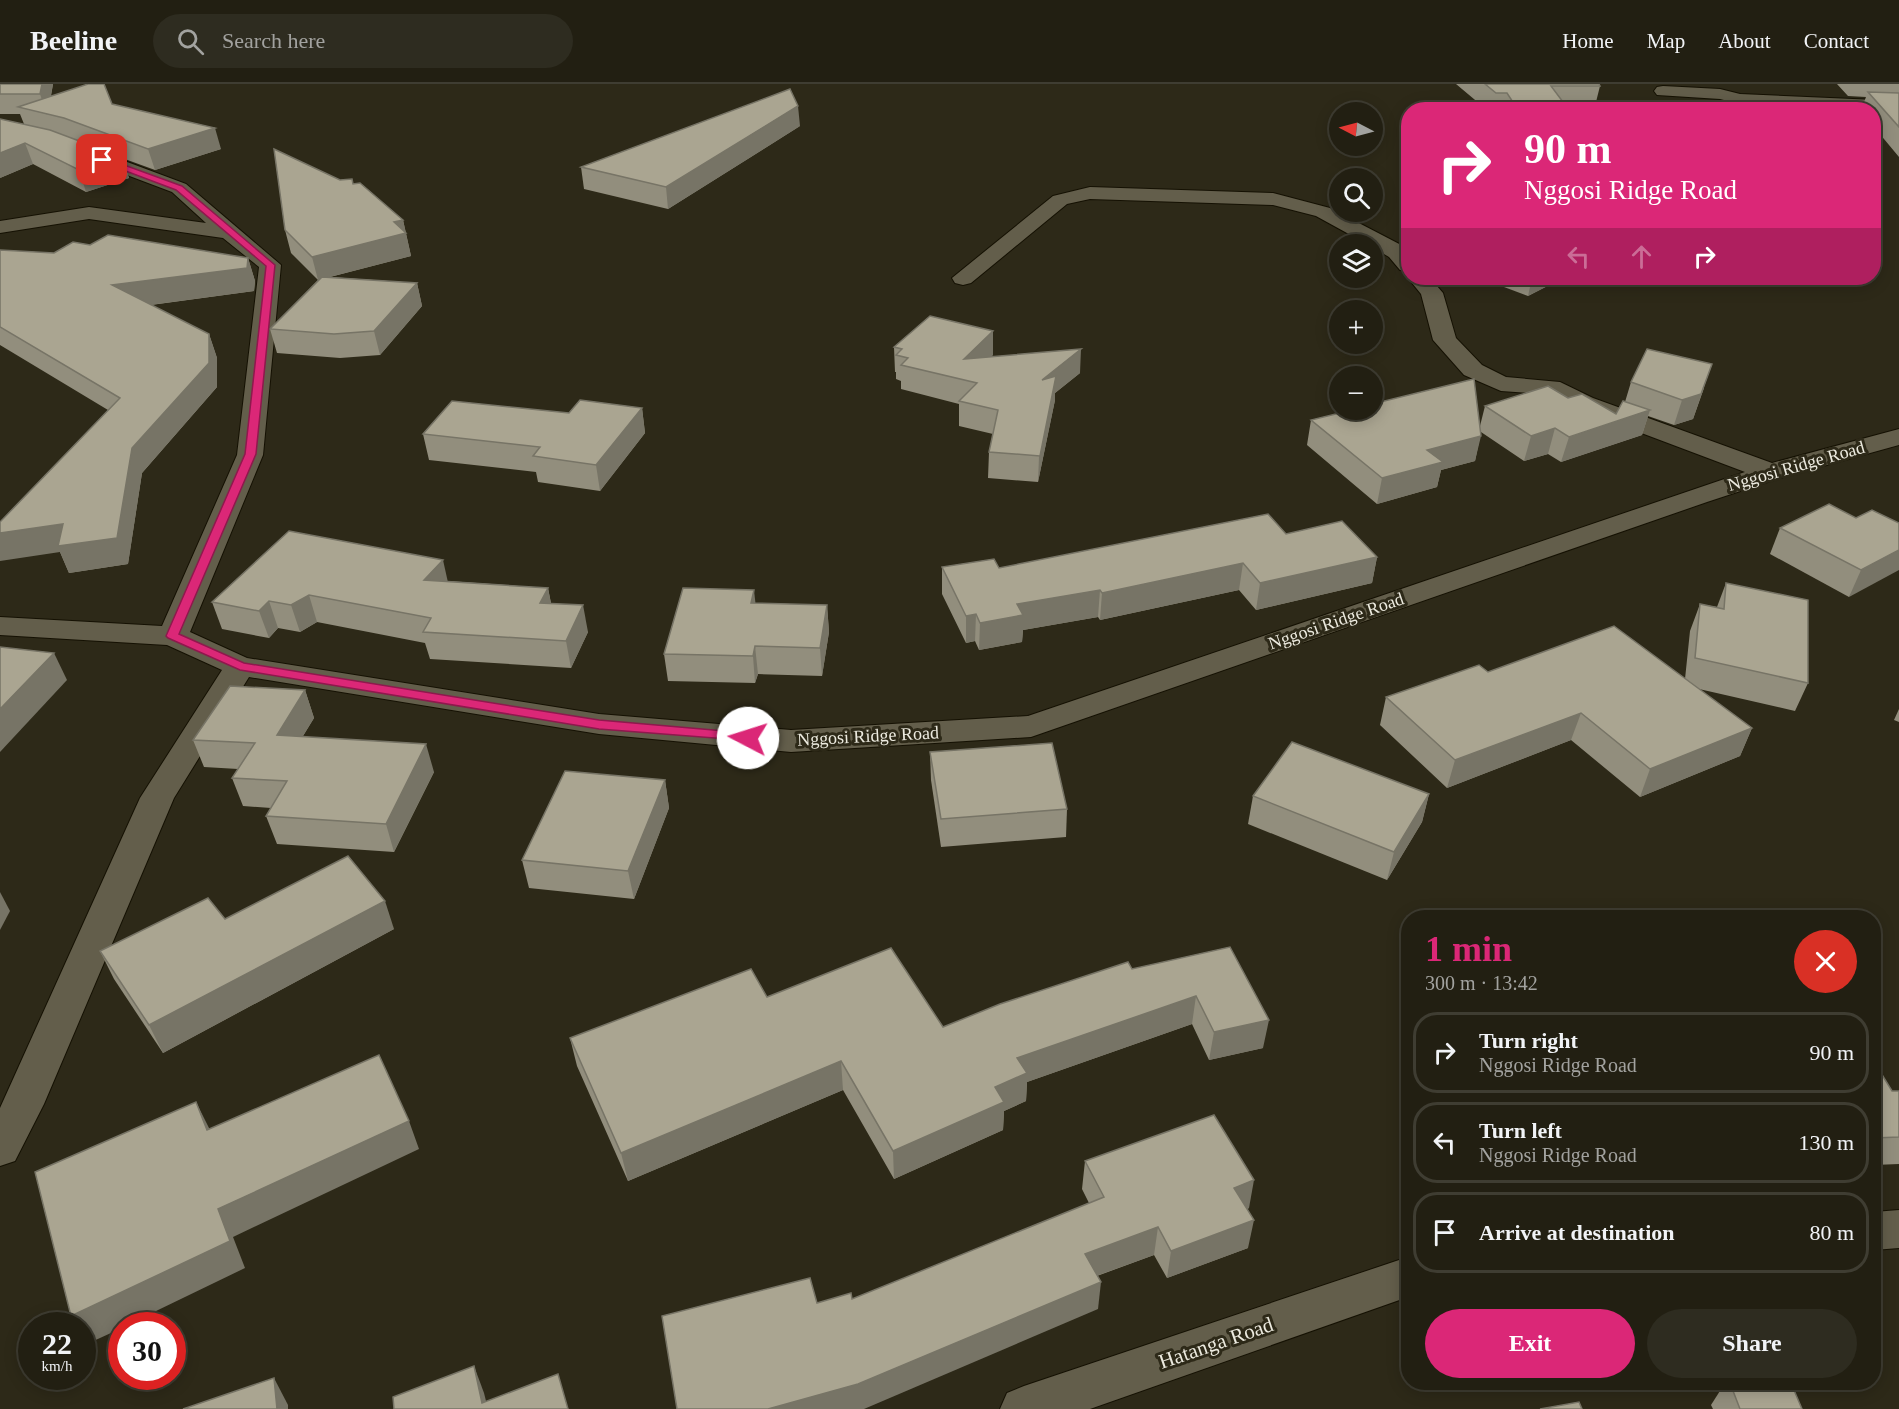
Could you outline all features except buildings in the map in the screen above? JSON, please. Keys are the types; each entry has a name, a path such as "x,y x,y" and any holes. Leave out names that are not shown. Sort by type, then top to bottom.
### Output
{"street":[{"path":"1663,91 1720,94 1740,99 1808,102"},
{"path":"1881,105 1899,106"},
{"path":"0,130 64,145 179,188 229,233 270,265 250,454 172,636 0,626"},
{"path":"963,278 1060,200 1090,193 1273,199 1323,212 1397,252 1401,257"},
{"path":"0,227 88,213 229,233"},
{"path":"1425,285 1432,293 1445,340 1473,370 1501,384 1551,387 1584,403 1771,472"},
{"name":"Nggosi Ridge Road","path":"172,636 240,666 599,724 791,741 1031,726 1771,472 1899,436"},
{"path":"0,1148 23,1104 157,798 240,666"},
{"path":"1881,1230 1899,1229"},
{"name":"Hatanga Road","path":"1024,1409 1401,1279"}],"route":[{"path":"102,160 179,188 229,233 270,265 250,454 172,636 240,666 599,724 748,738"}]}
